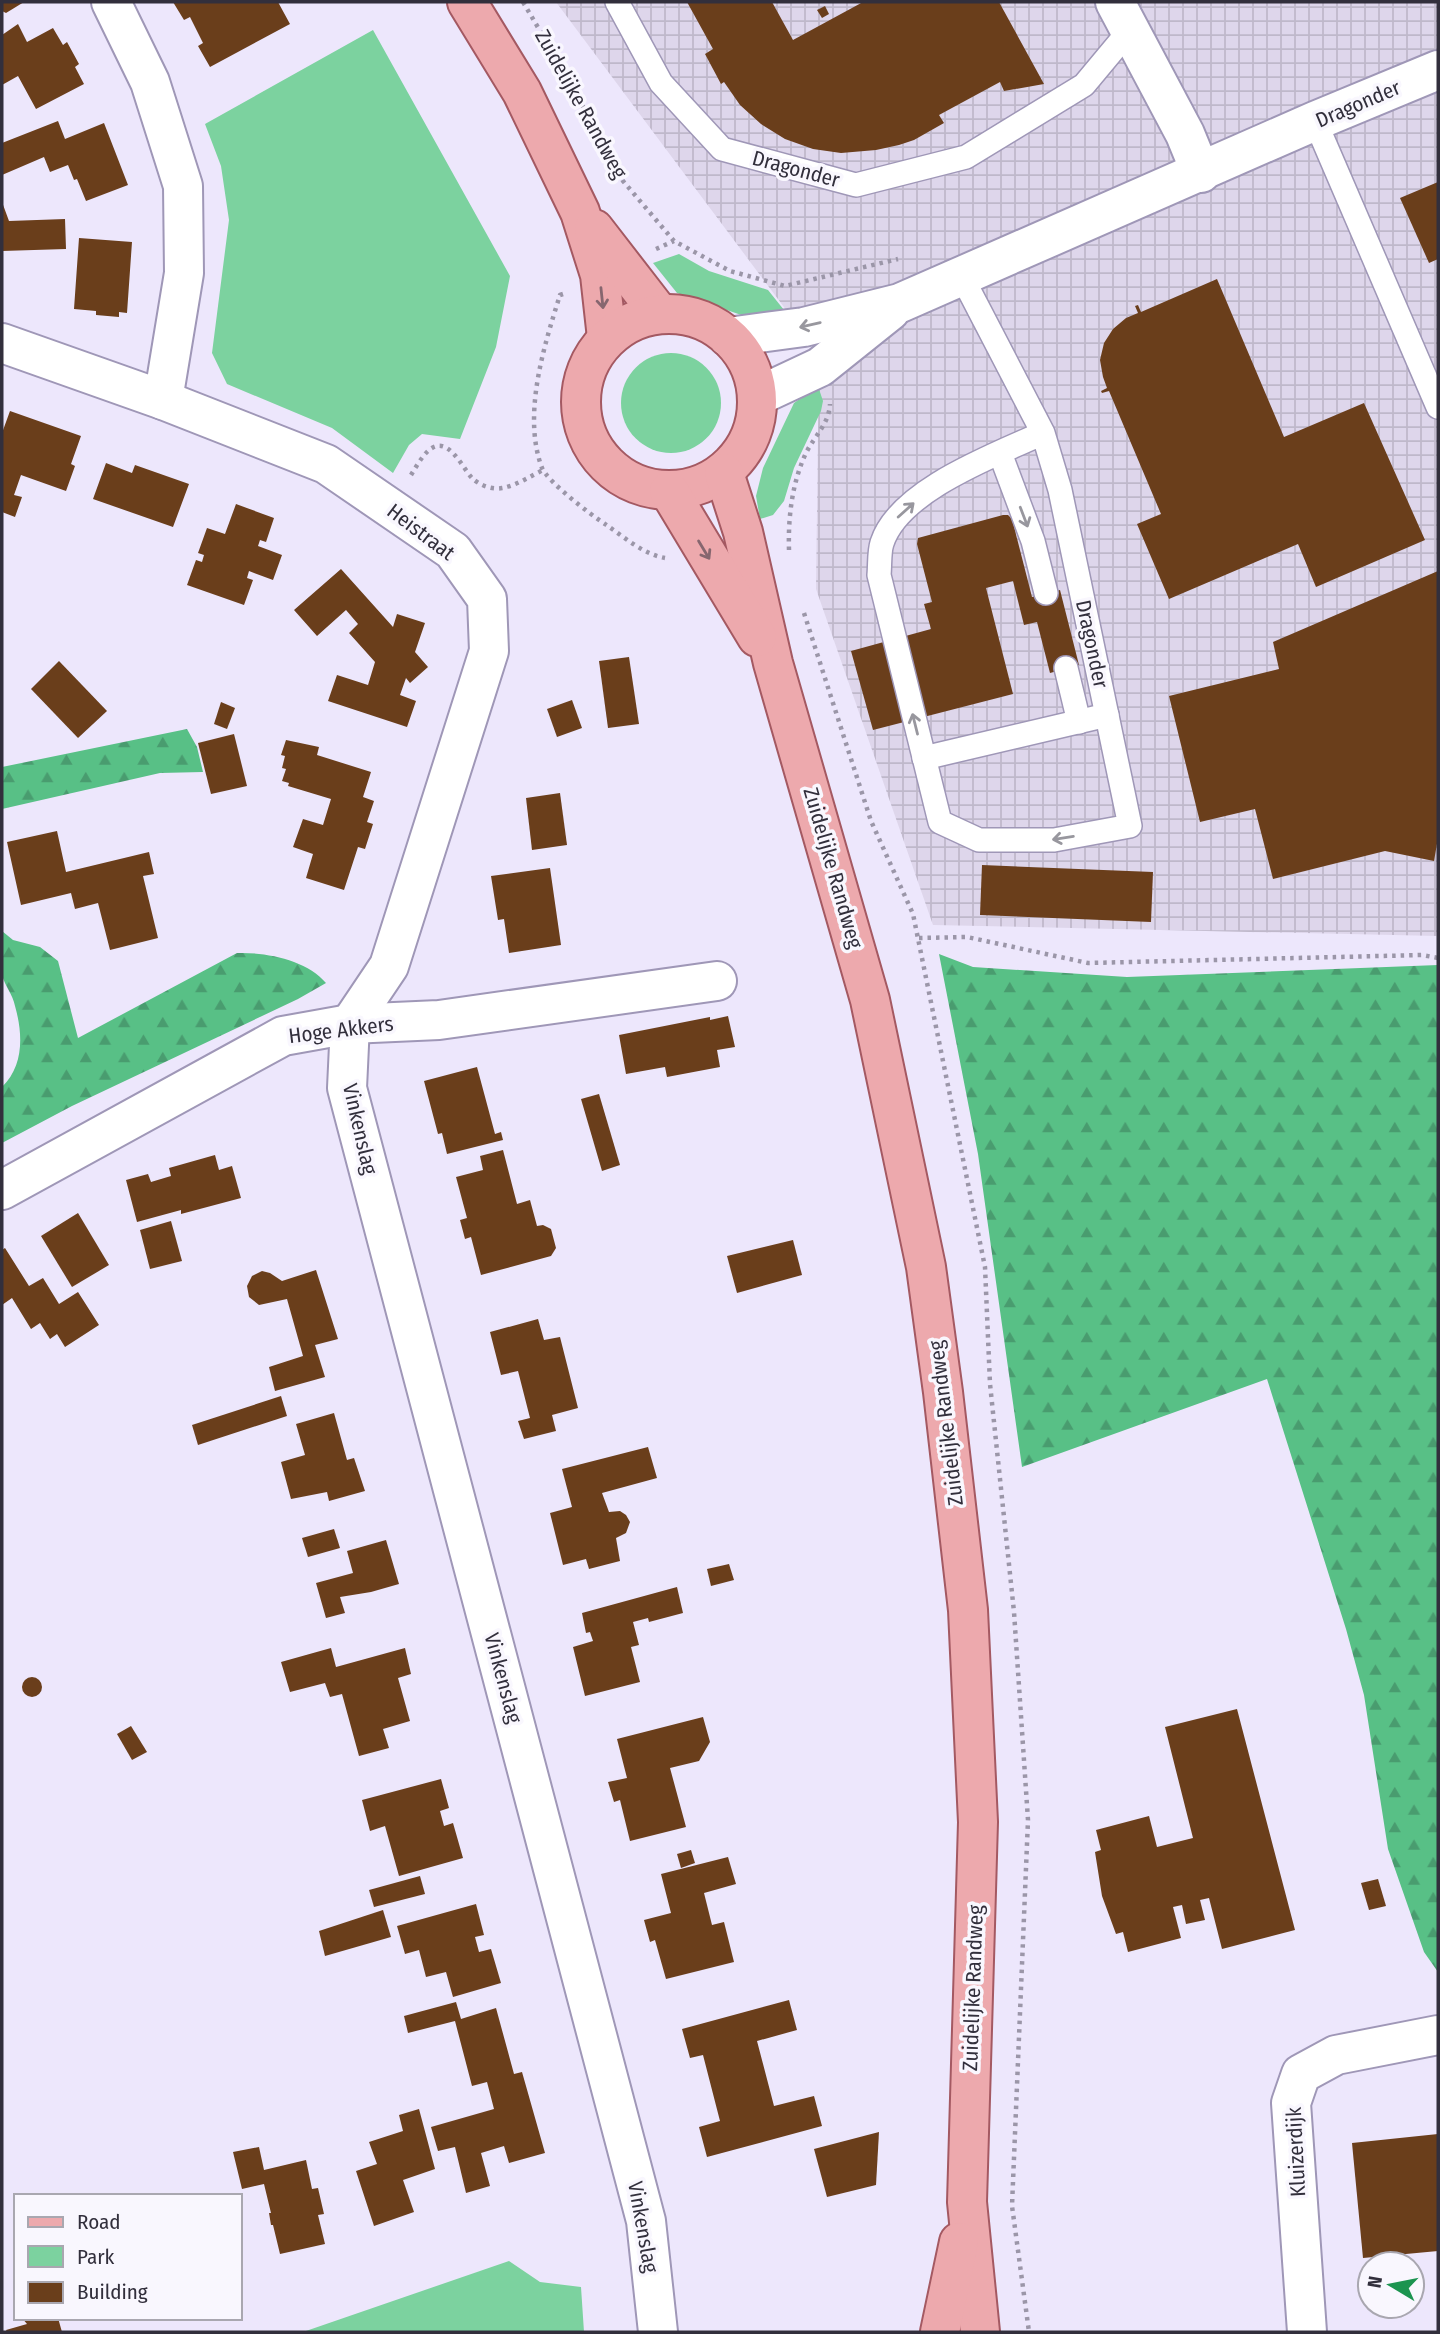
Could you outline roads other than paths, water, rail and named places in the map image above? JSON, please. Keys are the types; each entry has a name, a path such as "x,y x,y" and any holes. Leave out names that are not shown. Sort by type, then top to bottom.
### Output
{"main road":[{"path":"467,2 522,92 580,212 600,275 607,338"},
{"path":"580,212 659,313"},
{"path":"659,313 687,314 713,325 728,337 735,343 750,368 758,396 754,425 743,451 723,472 698,486 669,491 639,486 612,472 593,450 582,421 580,391 589,362 607,338 632,321 659,313"},
{"name":"Zuidelijke Randweg","path":"723,472 743,532 773,663 870,1000 926,1267 968,1610 978,1822 967,2202 980,2332"},
{"name":"Zuidelijke Randweg","path":"669,491 773,663"},
{"name":"Zuidelijke Randweg","path":"940,2332 967,2202"}],"street":[{"path":"111,2 150,82 183,186 184,273 163,400"},
{"name":"Dragonder","path":"1122,16 1185,134 1201,173"},
{"name":"Dragonder","path":"728,337 804,327 900,303 1438,70"},
{"name":"Dragonder","path":"758,396 820,367 900,303"},
{"name":"Heistraat","path":"2,343 163,400 326,464 453,551 488,599 489,651 389,966 350,1024"},
{"name":"Hoge Akkers","path":"2,1190 283,1036 350,1024 439,1020 717,981"},
{"name":"Vinkenslag","path":"350,1024 347,1088 646,2221 658,2332"},
{"name":"Kluizerdijk","path":"1307,2332 1291,2103 1301,2074 1336,2055 1438,2035"}],"lane":[{"name":"Dragonder","path":"617,2 661,83 722,149 856,185 966,157 1084,85 1122,16"},
{"path":"1315,121 1438,407"},
{"name":"Dragonder","path":"923,758 940,822 979,840 1054,840 1130,826 1060,490 1042,433 961,275"},
{"path":"1042,433 943,480 899,514 882,543 879,575 923,758 1107,715"},
{"path":"1000,453 1033,541 1046,593"},
{"path":"1066,668 1079,722"}]}
